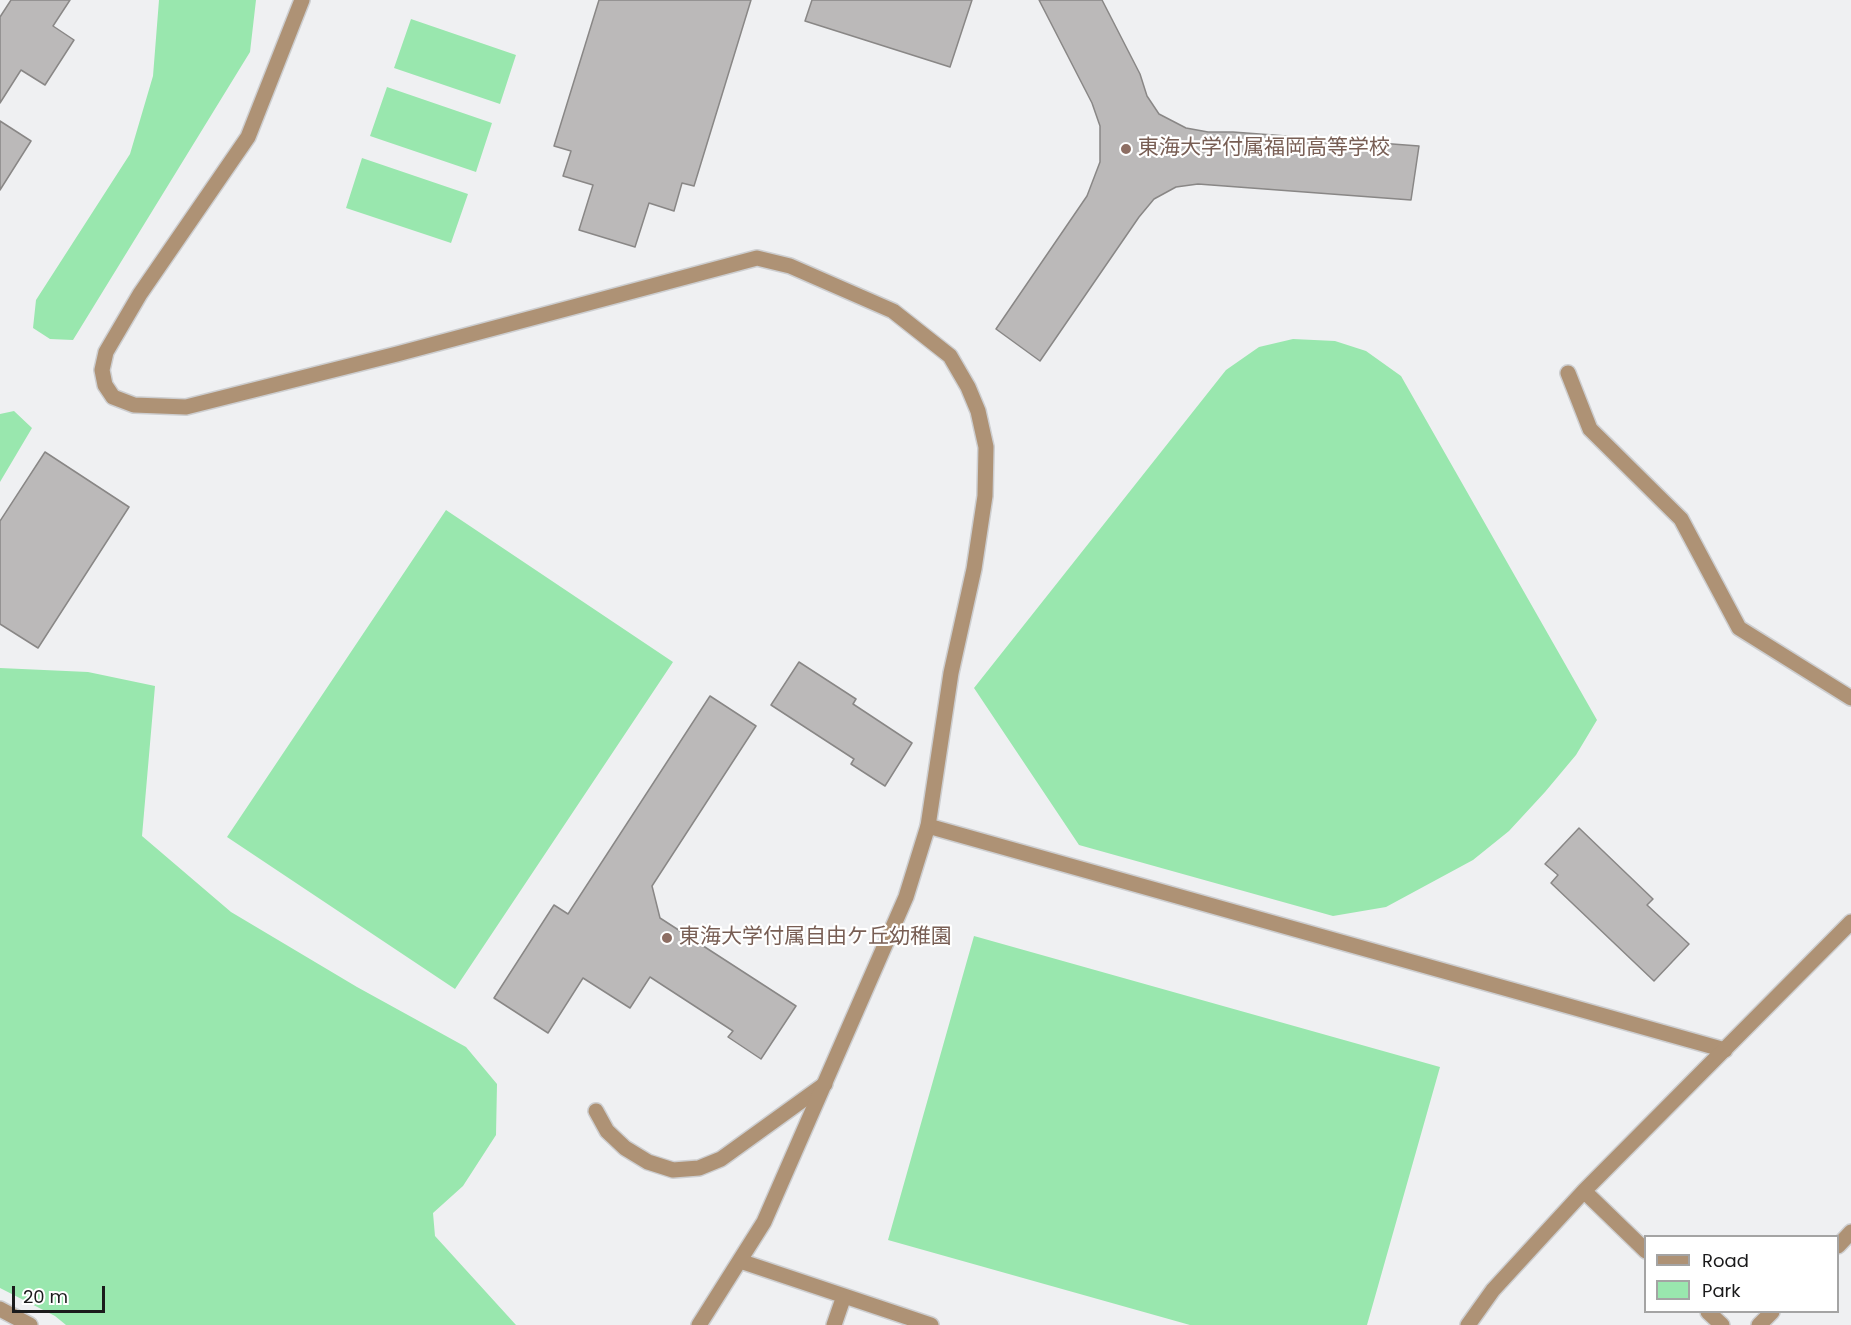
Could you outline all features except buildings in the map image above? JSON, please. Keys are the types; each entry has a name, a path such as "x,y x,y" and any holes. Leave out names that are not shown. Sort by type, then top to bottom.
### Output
{"street":[{"path":"302,0 248,136 140,294 106,352 102,370 105,385 113,397 134,405 186,407 397,354 757,258 790,266 893,311 950,356 978,411 987,447 985,496 974,568 951,673 928,826 906,897 764,1222 699,1325"},
{"path":"1568,373 1590,429 1681,519 1739,628 1851,698"},
{"path":"928,826 1725,1050"},
{"path":"1468,1325 1493,1290 1584,1191 1851,922"},
{"path":"596,1111 607,1131 625,1148 648,1162 673,1170 699,1168 721,1159 825,1084"},
{"path":"1584,1191 1644,1249"},
{"path":"1839,1245 1851,1232"},
{"path":"740,1261 932,1325"},
{"path":"834,1325 844,1296"},
{"path":"0,1309 30,1325"},
{"path":"1710,1313 1722,1325"},
{"path":"1759,1325 1770,1313"}],"green space":[{"path":"159,0 256,0 250,52 73,340 50,339 33,328 36,300 130,154 153,76"},
{"path":"411,19 516,55 500,104 394,68"},
{"path":"387,87 492,123 476,172 370,136"},
{"path":"362,158 468,194 451,243 346,208"},
{"path":"1293,339 1335,341 1366,351 1401,376 1597,720 1576,755 1545,792 1509,831 1473,860 1386,907 1333,916 1079,845 974,688 1226,370 1259,347"},
{"path":"14,411 32,428 0,482 0,414"},
{"path":"446,510 673,662 455,989 227,837"},
{"path":"0,668 88,672 155,686 142,836 231,912 357,987 466,1047 497,1084 496,1135 463,1186 433,1213 435,1236 516,1325 66,1325 55,1316 0,1288"},
{"path":"974,936 1440,1067 1367,1325 1190,1325 888,1240"}],"place":[{"name":"東海大学付属福岡高等学校","path":"1126,149"},
{"name":"東海大学付属自由ケ丘幼稚園","path":"667,938"}]}
